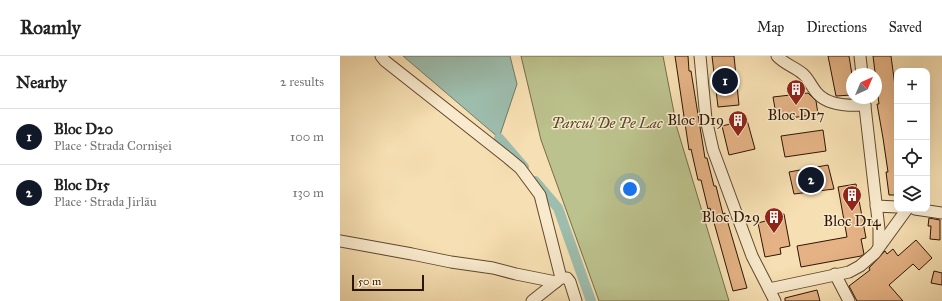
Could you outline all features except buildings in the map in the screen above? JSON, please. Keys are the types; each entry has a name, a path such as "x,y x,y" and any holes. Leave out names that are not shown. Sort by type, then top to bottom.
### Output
{"street":[{"path":"381,56 520,168 540,195 559,280"},
{"path":"700,56 706,119 713,150 752,256 775,301"},
{"path":"777,56 783,62 803,74 818,94 828,100 847,106 856,104"},
{"path":"860,56 861,68"},
{"path":"865,104 879,246"},
{"path":"876,206 894,207"},
{"path":"930,211 942,213"},
{"path":"769,289 849,272 860,266 875,253 905,212"},
{"path":"340,241 451,262 493,268 516,274 559,280 567,278 570,282 576,301"},
{"path":"835,274 849,301"},
{"path":"532,301 559,280"}],"green space":[{"name":"Parcul De Pe Lac","path":"521,56 663,56 677,128 729,301 599,301 541,140"}],"shaded area":[{"path":"403,56 510,56 517,84 499,138"}],"waterway":[{"path":"499,138 524,167"},
{"path":"535,181 558,208 591,301"}],"place":[{"name":"Bloc D20","path":"725,81"},
{"name":"Bloc D17","path":"796,106"},
{"name":"Bloc D19","path":"738,137"},
{"name":"Bloc D15","path":"811,180"},
{"name":"Bloc D14","path":"852,212"},
{"name":"Bloc D29","path":"774,234"}]}
